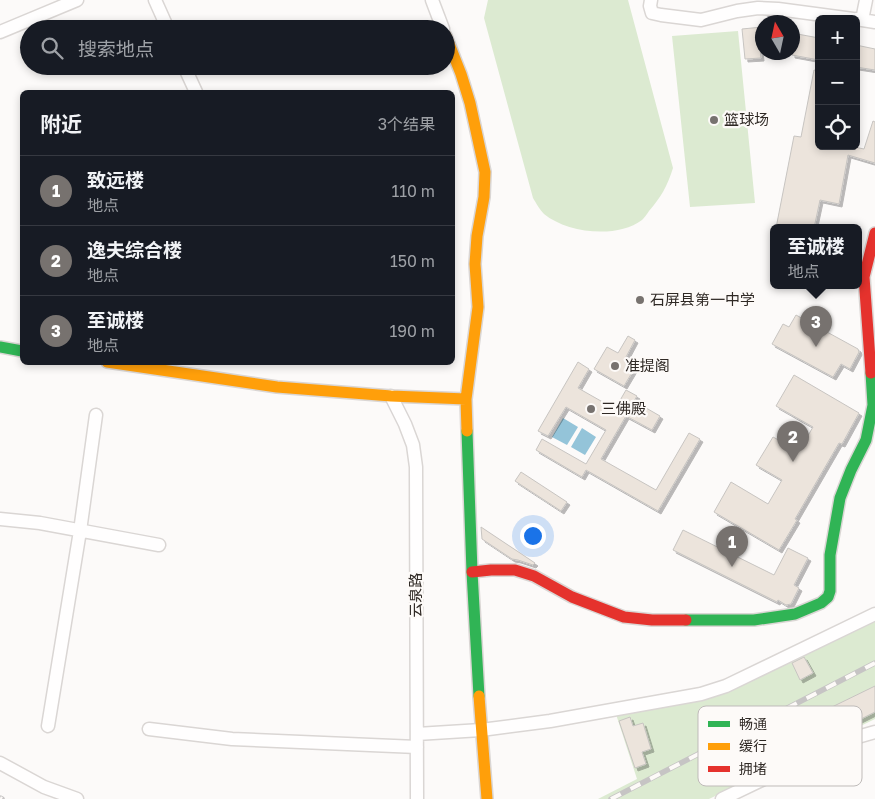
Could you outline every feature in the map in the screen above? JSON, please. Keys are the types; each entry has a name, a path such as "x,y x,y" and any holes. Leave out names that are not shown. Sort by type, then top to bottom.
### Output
{"street":[{"path":"29,20 77,0"},
{"path":"155,0 164,20"},
{"path":"432,0 440,20"},
{"path":"651,0 652,12 661,15 702,20 758,8 825,15"},
{"path":"859,15 866,0"},
{"path":"860,20 875,22"},
{"path":"0,32 20,24"},
{"path":"455,59 470,103 485,172 484,197 477,236 475,264 478,307 466,399 472,572 487,799"},
{"path":"188,75 195,90"},
{"path":"472,572 515,570 534,576 572,597 604,610 624,617 652,620 754,620 795,614 828,598 830,591 830,555 840,498 866,440 873,404 864,277 875,233"},
{"path":"0,347 20,350"},
{"path":"128,365 277,386 391,396 466,399"},
{"name":"云泉路","path":"391,396 414,445 416,467 417,799"},
{"path":"48,726 80,531 96,415"},
{"path":"0,519 40,524 159,545"},
{"path":"149,729 232,739 417,740 550,722 701,694 726,686 875,614"},
{"path":"862,736 875,732"},
{"path":"0,763 44,788 77,799"},
{"path":"722,799 749,786"}],"green space":[{"path":"488,0 628,0 673,168 663,191 642,220 632,226 619,230 592,231 566,226 544,214 533,198 484,18"},
{"name":"篮球场","path":"738,31 755,203 690,207 672,36"},
{"path":"875,619 875,719 862,725 862,706 698,706 698,786 736,786 709,799 598,799 637,779 613,705 732,689"}],"water":[{"path":"563,418 578,427 567,445 552,437"},
{"path":"582,428 596,437 585,455 571,447"}],"building":[{"path":"755,28 755,58 745,59 742,29"},
{"path":"800,34 815,37 815,59 800,56"},
{"path":"860,46 875,49 875,70 860,68"},
{"path":"814,70 815,150 864,149 873,121 875,122 875,163 848,155 839,204 820,200 815,224 777,224 794,136 801,137"},
{"path":"796,315 858,349 859,352 850,369 841,364 833,377 772,344 783,324 789,327"},
{"name":"准提阁","path":"628,336 635,340 626,357 637,364 624,386 594,369 607,347 618,353"},
{"path":"578,362 589,369 578,388 615,409 626,390 637,396 634,401 660,416 652,430 626,416 601,459 656,490 689,433 700,439 658,511 586,470 582,477 536,450 542,439 586,464 606,430 566,407 548,436 538,431"},
{"path":"794,375 859,413 842,444 839,443 779,550 714,512 731,482 768,504 782,480 756,465 773,437 799,451 813,427 776,406"},
{"path":"521,472 567,502 561,511 515,481"},
{"path":"481,527 535,563 533,565 512,559 482,539"},
{"path":"683,530 774,575 788,548 808,558 794,585 799,588 791,604 786,605 778,600 777,602 673,550"},
{"path":"804,657 813,673 800,680 792,663"},
{"path":"875,686 875,712 862,718 862,706 834,706"},
{"path":"630,717 633,726 643,723 651,749 642,752 646,764 635,768 619,721"}],"railway":[{"path":"792,706 875,663"},
{"path":"611,799 698,754"}],"traffic: fast":[{"path":"0,347 20,351"},
{"path":"686,620 754,620 795,614 821,603 828,597 830,591 830,555 840,498 866,440 873,405 871,373"},
{"path":"467,431 479,696"}],"traffic: slow":[{"path":"455,59 470,103 485,172 484,197 477,236 475,264 478,307 466,399 467,431"},
{"path":"127,365 277,387 391,396 466,399"},
{"path":"479,696 487,799"}],"traffic: jam":[{"path":"871,373 864,277 875,233"},
{"path":"472,572 515,570 534,576 572,597 624,617 652,620 686,620"}],"place":[{"name":"篮球场","path":"714,120"},
{"name":"石屏县第一中学","path":"640,300"},
{"name":"至诚楼","path":"816,347"},
{"name":"准提阁","path":"615,366"},
{"name":"三佛殿","path":"591,409"},
{"name":"逸夫综合楼","path":"793,462"},
{"name":"致远楼","path":"732,567"}]}
